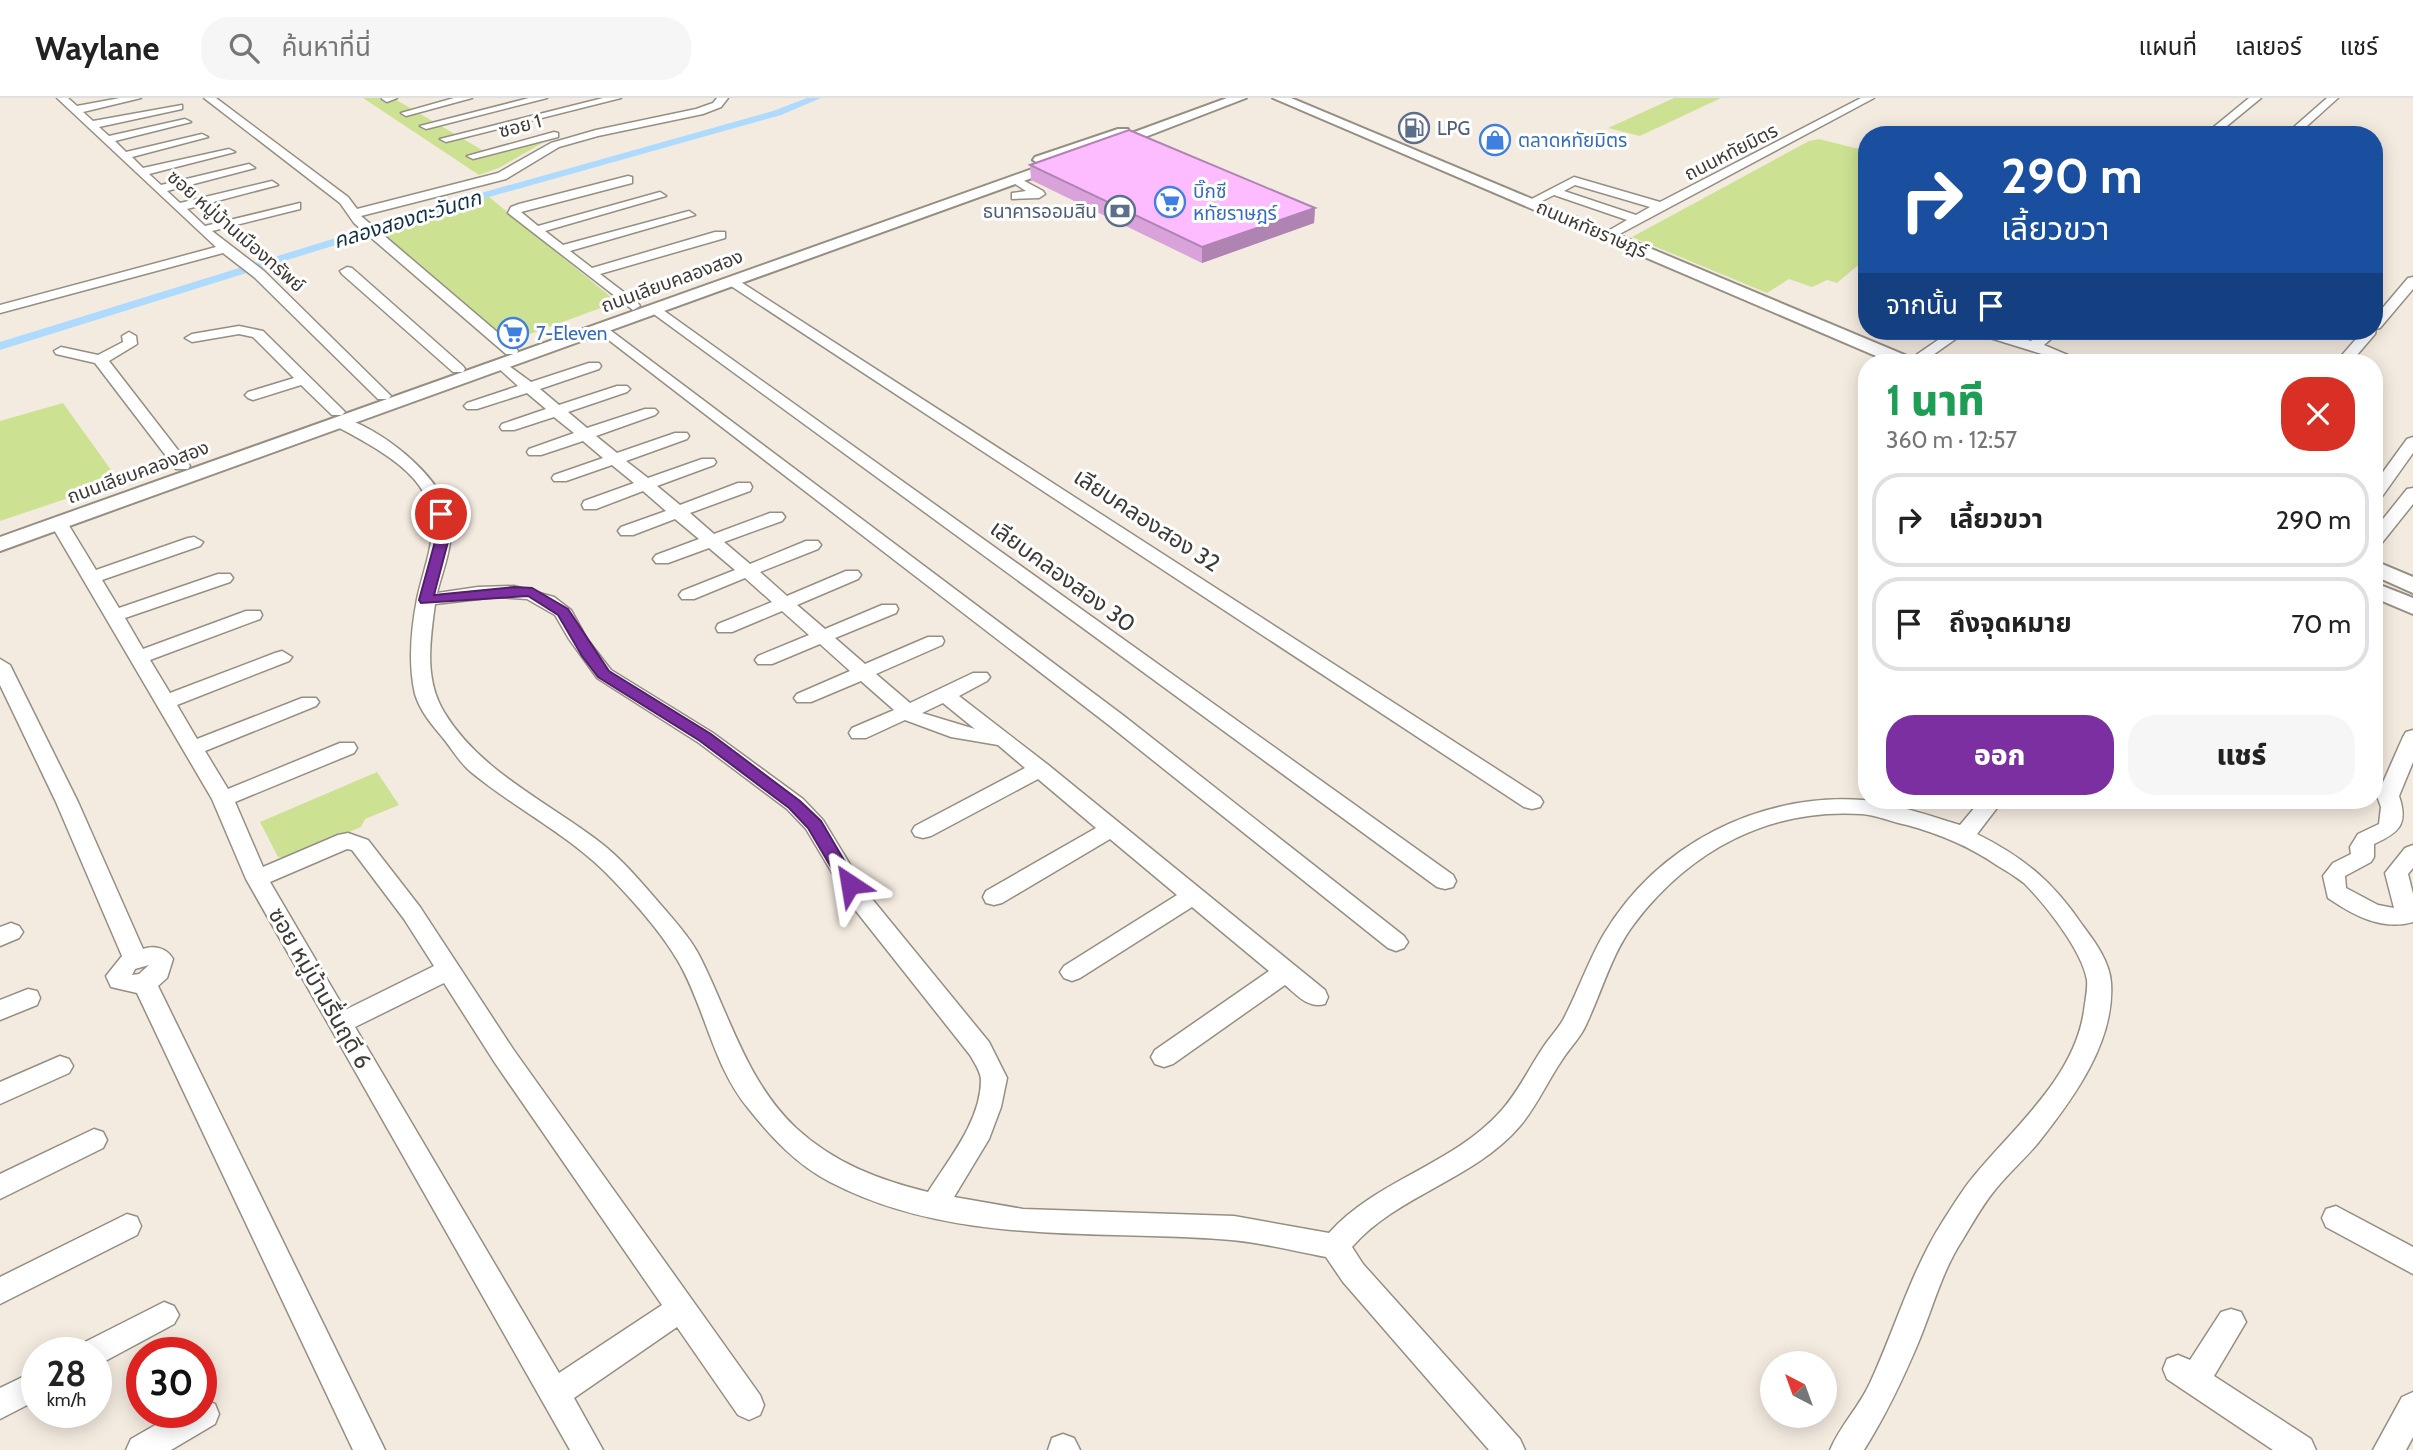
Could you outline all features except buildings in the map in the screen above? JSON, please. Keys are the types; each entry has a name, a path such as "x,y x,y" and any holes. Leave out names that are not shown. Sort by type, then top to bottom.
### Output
{"main road":[{"name":"ถนนเลียบคลองสอง","path":"0,530 182,466 338,417 383,396 458,369 602,328 733,281 888,220 1015,188 1247,100"},
{"name":"ถนนเลียบคลองสอง","path":"0,544 506,357 633,306 1247,100"},
{"name":"ถนนหทัยราษฎร์","path":"1247,100 1530,203 1599,238 1858,357"},
{"name":"ถนนหทัยราษฎร์","path":"1247,100 1885,354"},
{"path":"2383,572 2413,586"},
{"path":"2383,594 2413,607"}],"street":[{"name":"ซอย หมู่บ้านเมืองทรัพย์","path":"62,98 202,230 259,274 383,396"},
{"path":"75,110 136,98"},
{"path":"209,98 344,200 354,214 506,357 529,387 712,540 914,717 958,732 1004,740"},
{"path":"406,113 467,98"},
{"path":"426,126 542,98"},
{"path":"446,139 616,98"},
{"path":"354,214 510,172 533,152 605,127 694,109 713,98"},
{"path":"605,127 699,112 717,105 723,98"},
{"name":"ถนนหทัยมิตร","path":"1599,238 1869,98"},
{"path":"2220,126 2256,98"},
{"path":"2300,126 2333,98"},
{"name":"ซอย 1","path":"473,156 605,127 672,105"},
{"path":"91,125 178,107"},
{"path":"106,140 185,122"},
{"path":"123,156 202,137"},
{"path":"140,172 229,152"},
{"path":"159,189 249,168"},
{"path":"628,180 514,210 514,213 633,306"},
{"path":"1530,203 1569,183 1581,181 1662,206"},
{"path":"178,207 272,185"},
{"path":"1553,191 1637,219"},
{"path":"536,230 660,196"},
{"path":"202,230 296,206"},
{"path":"562,249 689,215"},
{"path":"592,272 720,235"},
{"path":"0,309 226,248"},
{"path":"348,271 458,369"},
{"name":"เลียบคลองสอง 32","path":"733,281 1532,802"},
{"path":"2383,316 2413,281"},
{"name":"เลียบคลองสอง 30","path":"656,309 953,527 1445,881"},
{"path":"602,328 1117,721 1396,942"},
{"path":"192,338 228,331 251,330 258,334 306,379 338,417 376,441 422,477 441,514 442,538 426,600 419,657 426,698 437,718 461,750 496,781 593,847 647,905 689,959 729,1052 753,1096 788,1136 837,1173 884,1192 934,1206 1023,1221 1234,1228 1335,1246 1353,1273 1509,1450"},
{"path":"100,360 130,344 129,336"},
{"path":"1925,354 1946,340"},
{"path":"2013,340 2057,354"},
{"path":"2034,346 2042,340"},
{"path":"2350,354 2362,340"},
{"path":"61,351 100,360 182,466"},
{"path":"472,406 594,366"},
{"path":"253,396 306,379"},
{"path":"508,427 622,389"},
{"path":"535,452 650,412"},
{"path":"560,478 681,436"},
{"path":"2383,483 2413,443"},
{"path":"590,505 708,462"},
{"path":"627,531 744,487"},
{"path":"2383,531 2413,493"},
{"path":"662,559 776,517"},
{"name":"ซอย หมู่บ้านรื่นฤดี 6","path":"59,523 223,799 257,879 587,1450"},
{"path":"93,577 194,542"},
{"path":"688,595 812,545"},
{"path":"725,628 852,575"},
{"path":"115,615 224,578"},
{"path":"426,600 514,591 532,592 539,596 563,612 589,656 604,674 743,764 794,804 815,825 860,900 964,1026 980,1049 994,1078 988,1107 976,1139 934,1206"},
{"path":"765,660 889,609"},
{"path":"139,656 253,615"},
{"path":"804,698 935,641"},
{"path":"165,702 282,657"},
{"path":"0,665 67,802 139,970 366,1449"},
{"path":"859,733 981,677"},
{"path":"945,695 1040,769 1316,997"},
{"path":"193,748 309,702"},
{"path":"2413,737 2403,784 2388,796 2392,807 2389,828 2366,839 2361,847 2363,858 2357,863 2344,864 2336,872 2333,883 2336,892 2375,913 2395,919 2407,915 2396,873 2413,853"},
{"path":"223,799 347,748"},
{"path":"923,831 1040,769"},
{"path":"1335,1246 1357,1221 1466,1157 1496,1135 1524,1103 1553,1053 1572,1028 1606,953 1626,918 1668,874 1699,849 1729,831 1771,814 1815,807 1858,807"},
{"path":"1846,1450 1876,1403 1905,1339 1926,1280 1951,1233 1982,1186 2028,1136 2085,1052 2096,1014 2099,981 2090,954 2062,913 2031,877 1991,850 1951,830 1872,809"},
{"path":"1963,836 1985,809"},
{"path":"994,897 1111,829"},
{"path":"257,879 338,843 355,842 360,845 412,913 504,1056 749,1405"},
{"path":"1072,972 1193,896"},
{"path":"341,1023 448,970"},
{"path":"1164,1057 1285,972"},
{"path":"0,1010 29,998"},
{"path":"0,1094 60,1066"},
{"path":"0,1187 94,1140"},
{"path":"2336,1218 2413,1261"},
{"path":"0,1291 127,1226"},
{"path":"556,1393 681,1308"},
{"path":"112,1343 164,1315"},
{"path":"2231,1322 2186,1374 2300,1450"},
{"path":"0,1404 21,1393"},
{"path":"2389,1450 2413,1406"},
{"path":"142,1450 180,1428"}],"green space":[{"path":"363,98 393,98 484,151 544,142 499,168 479,175"},
{"path":"1674,98 1721,98 1640,136 1608,128"},
{"path":"1819,139 1858,149 1858,266 1837,283 1827,280 1812,287 1789,279 1767,293 1632,237 1809,141"},
{"path":"488,196 617,302 511,341 369,231"},
{"path":"63,403 119,481 0,521 0,421"},
{"path":"377,772 399,805 365,819 361,827 288,858 278,857 260,822"}],"waterway":[{"name":"คลองสองตะวันตก","path":"0,346 485,195 777,113 816,98"}],"place":[{"name":"LPG","path":"1414,128"},
{"name":"ตลาดหทัยมิตร","path":"1495,140"},
{"name":"บิ๊กซี หทัยราษฎร์","path":"1170,202"},
{"name":"ธนาคารออมสิน","path":"1120,211"},
{"name":"7-Eleven","path":"513,333"}],"route":[{"path":"441,514 442,538 426,600 514,591 532,592 563,612 589,656 604,674 620,682 643,701 706,738 794,804 815,825 850,884"}]}
